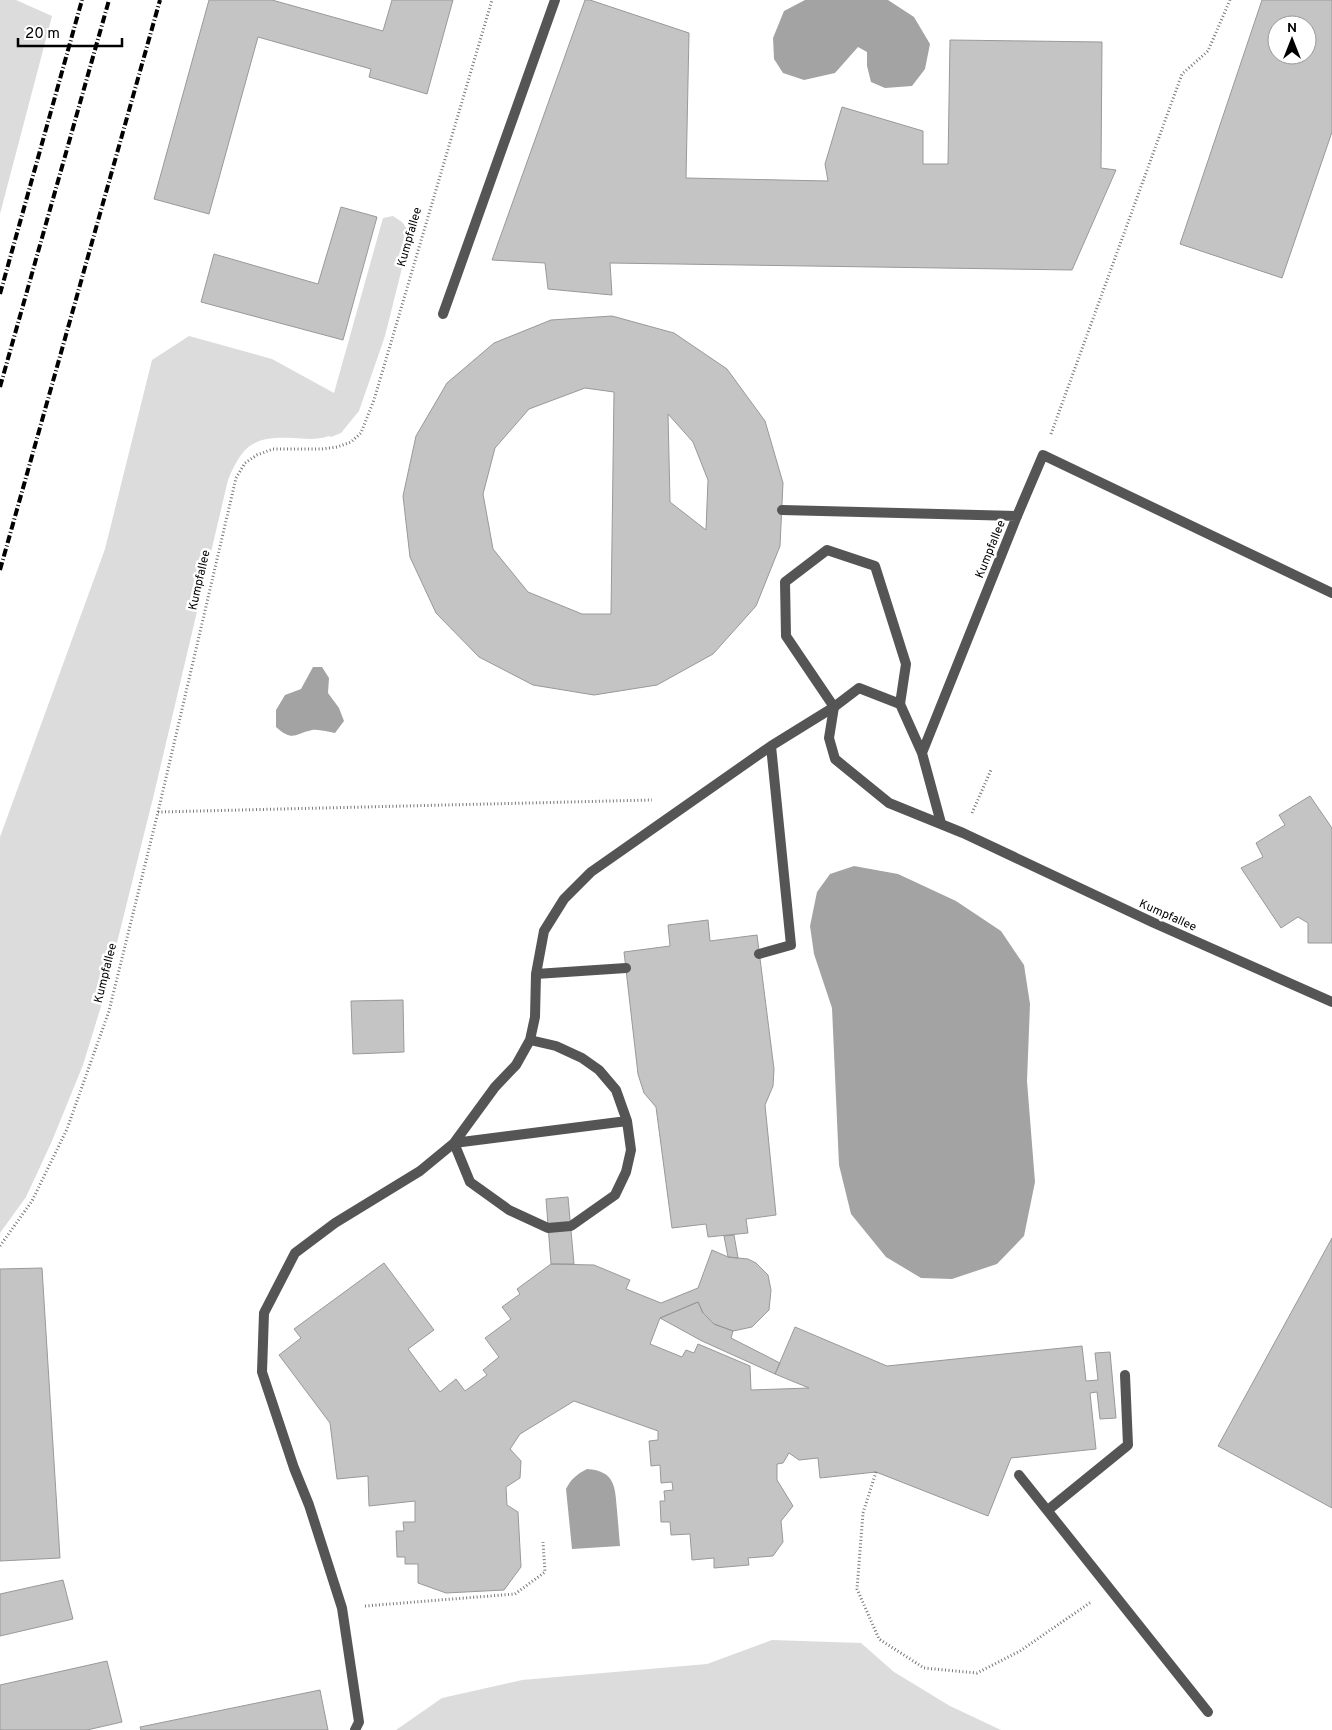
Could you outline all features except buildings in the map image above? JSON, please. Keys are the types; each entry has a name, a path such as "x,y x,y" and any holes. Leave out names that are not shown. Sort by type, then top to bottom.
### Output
{"street":[{"path":"443,314 555,0"},
{"path":"1017,516 1043,455 1332,594"},
{"name":"Kumpfallee","path":"782,510 1017,516 922,753"},
{"path":"834,707 786,636 785,582 828,550 875,566 906,664 900,704 922,753 941,824"},
{"path":"355,1730 359,1722 342,1608 309,1505 294,1468 262,1372 264,1313 295,1253 335,1223 420,1171 454,1144 495,1087 516,1065 530,1040 535,1016 536,974 544,931 564,899 591,872 771,746 834,707 859,688 900,704"},
{"name":"Kumpfallee","path":"834,707 829,738 835,758 889,803 962,833 1152,922 1332,1002"},
{"path":"759,954 792,945 771,746"},
{"path":"536,974 626,968"},
{"path":"454,1144 470,1182 509,1210 548,1228 571,1226 615,1194 626,1172 631,1150 627,1122 616,1090 599,1070 582,1058 556,1046 530,1040"},
{"path":"454,1144 627,1122"},
{"path":"1048,1510 1128,1445 1125,1375"},
{"path":"1019,1474 1208,1712"}],"path":[{"name":"Kumpfallee","path":"0,1246 32,1201 67,1129 109,1011 158,812 236,478 246,463 258,455 273,450 337,447 351,442 361,433 377,390 492,0"},
{"path":"1043,455 1182,74 1208,51 1230,0"},
{"path":"962,833 991,770"},
{"path":"158,812 655,800"},
{"path":"876,1472 863,1513 857,1589 879,1639 924,1668 977,1673 1020,1651 1110,1589"},
{"path":"342,1608 473,1599 515,1594 545,1572 543,1542"},
{"path":"473,1599 474,1592"}],"shaded area":[{"path":"0,0 16,0 52,16 0,214"},
{"path":"805,0 888,0 914,17 930,44 925,69 912,86 885,88 871,82 867,66 867,52 858,47 835,73 804,80 783,73 774,59 773,38 784,11"},
{"path":"393,216 402,222 409,232 405,256 385,336 359,411 341,433 331,437 312,439 280,438 259,441 245,450 228,480 154,794 102,1003 83,1065 52,1141 26,1197 0,1233 0,837 105,549 152,360 189,336 272,359 334,393 383,218"},
{"path":"313,667 322,667 329,678 328,693 339,708 344,721 335,733 315,730 290,736 276,727 276,710 285,695 301,689"},
{"path":"854,866 898,874 956,901 1001,931 1024,965 1030,1004 1027,1081 1035,1182 1024,1236 997,1264 952,1279 921,1278 886,1257 851,1214 839,1165 832,1008 814,954 810,926 817,892 830,874"},
{"path":"587,1469 603,1473 612,1481 620,1546 572,1549 566,1489 575,1477"},
{"path":"772,1640 861,1643 894,1672 950,1706 1001,1730 396,1730 442,1698 522,1680 707,1664"}],"railway":[{"path":"0,294 82,0"},
{"path":"0,387 109,0"},
{"path":"0,570 160,0"}]}
